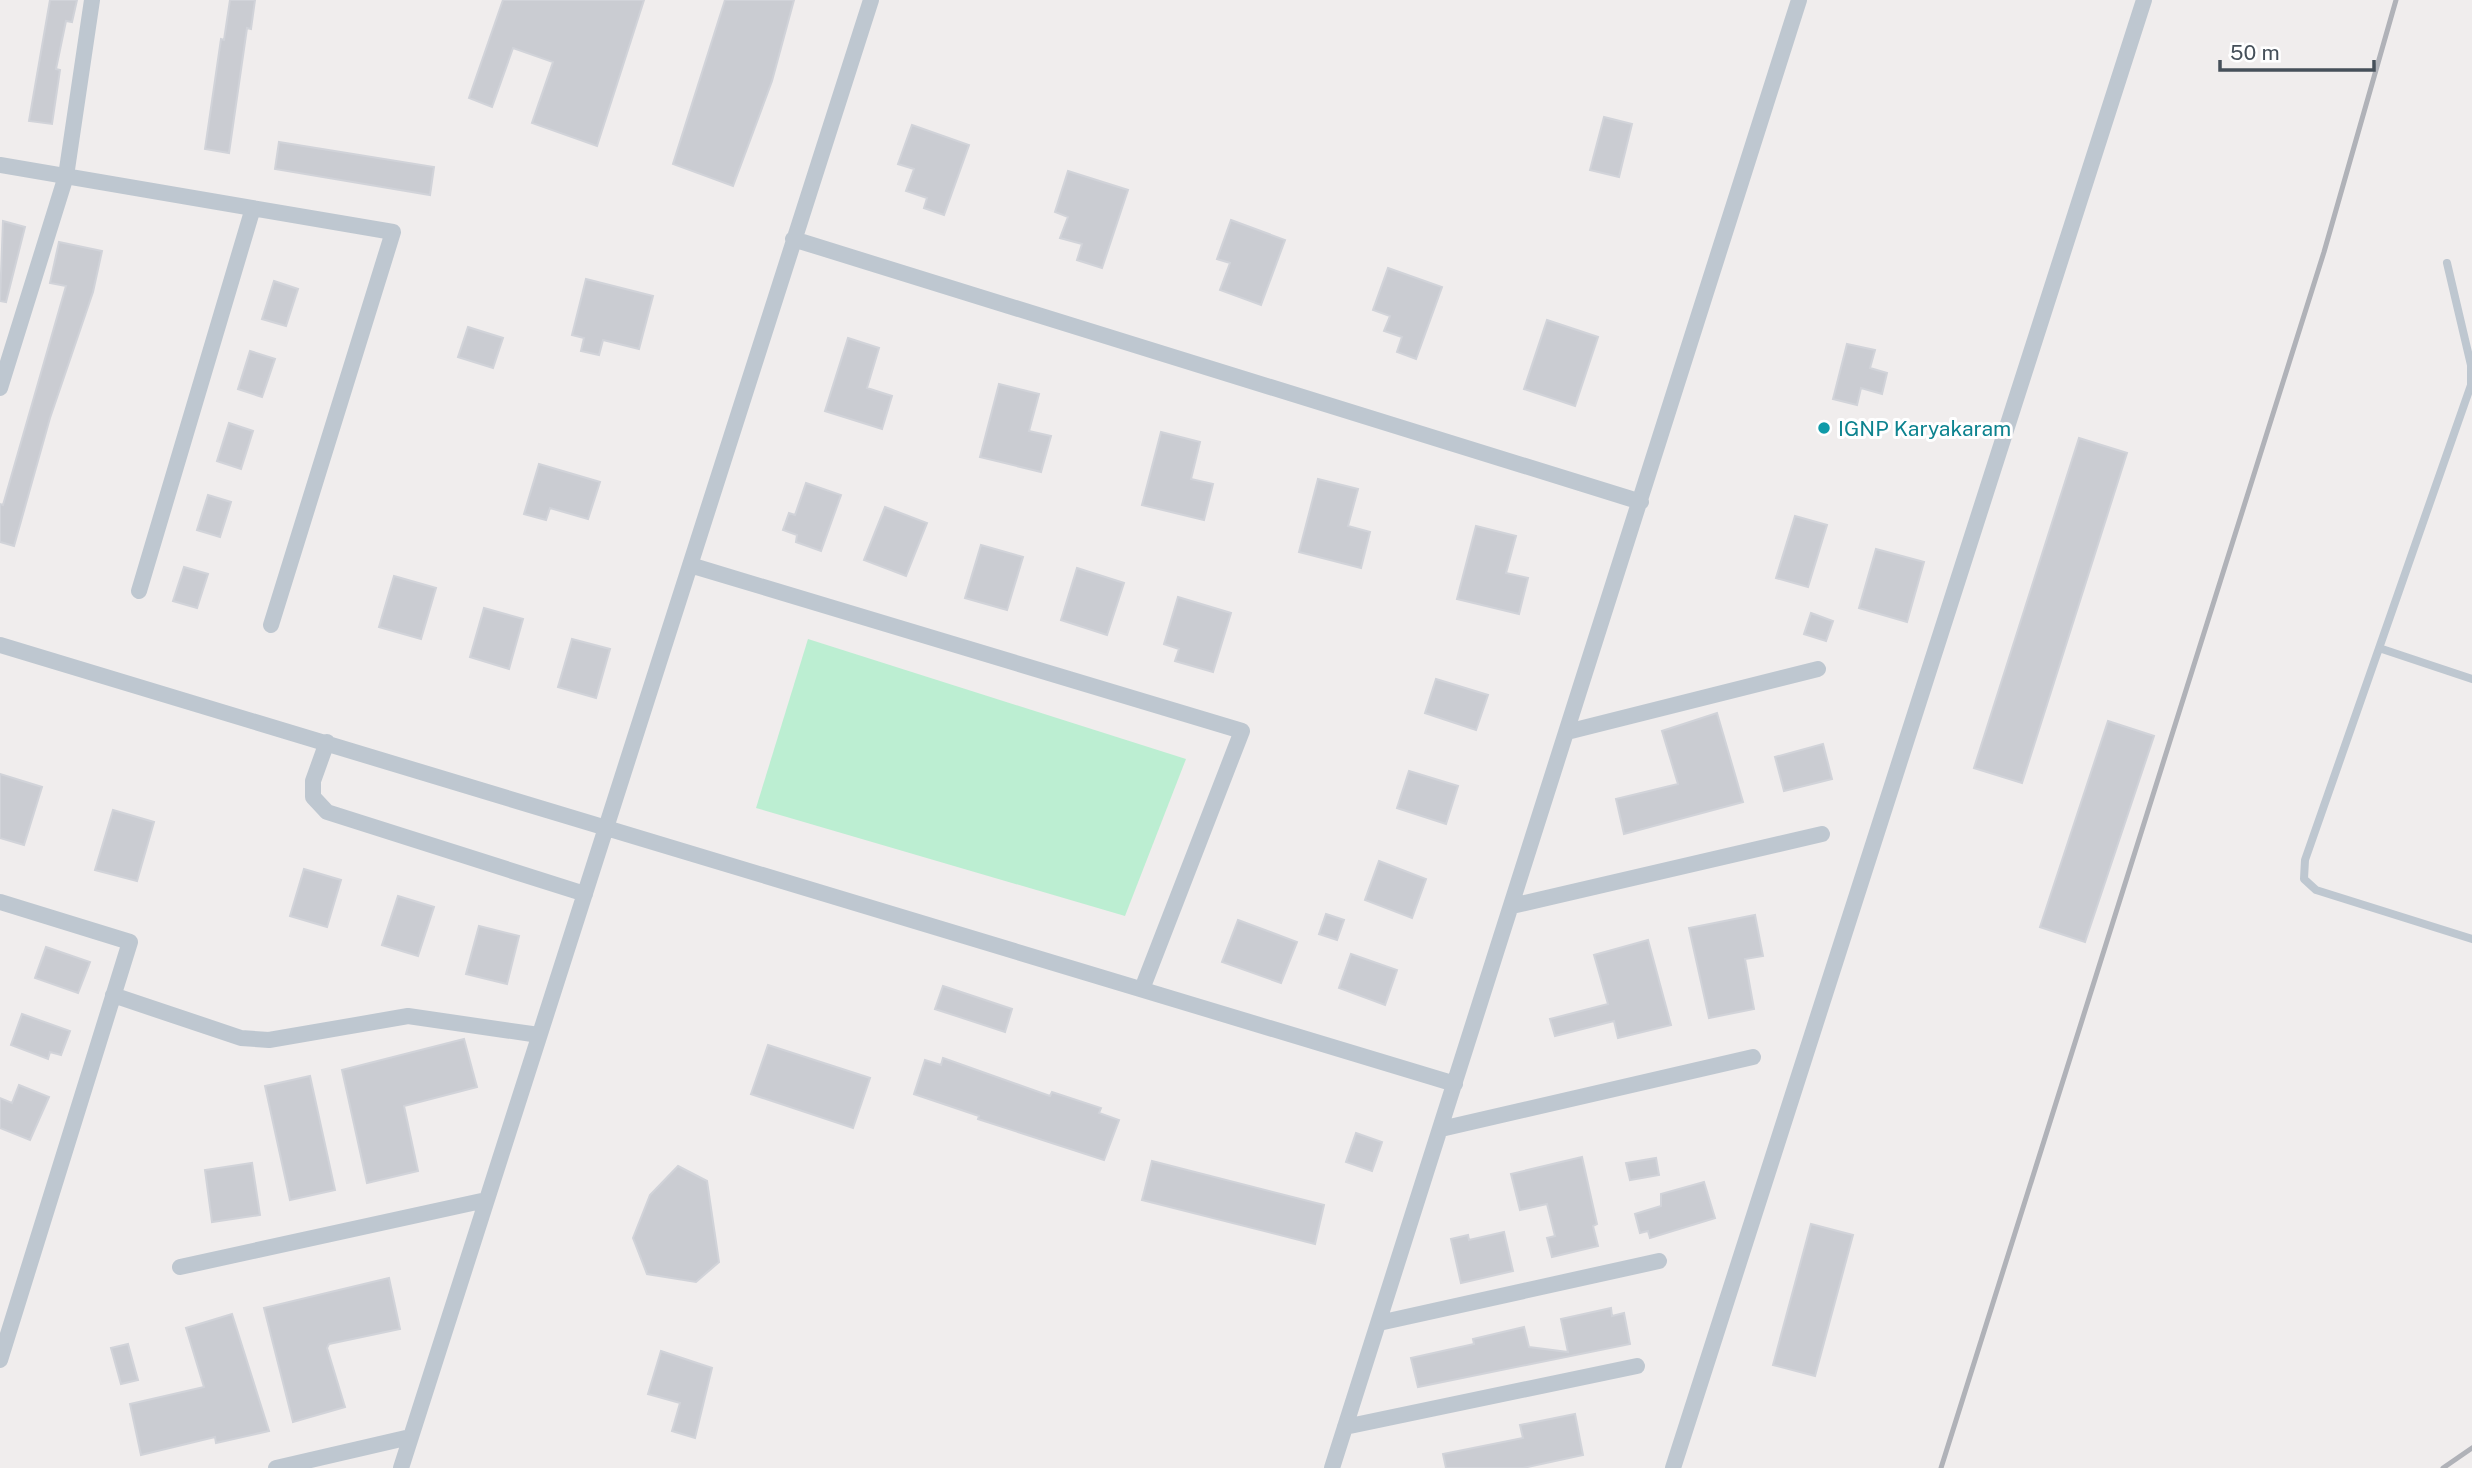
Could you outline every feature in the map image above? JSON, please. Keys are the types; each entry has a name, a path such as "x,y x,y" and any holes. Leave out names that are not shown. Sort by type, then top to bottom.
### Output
{"street":[{"path":"0,388 66,176 92,0"},
{"path":"401,1468 871,0"},
{"path":"1332,1468 1800,0"},
{"path":"1673,1468 2144,0"},
{"path":"0,164 393,232 271,625"},
{"path":"139,590 253,208"},
{"path":"793,239 1641,502"},
{"path":"690,565 1242,731 1142,989"},
{"path":"0,645 1455,1084"},
{"path":"1567,732 1818,669"},
{"path":"327,742 313,789 313,797 327,812 585,894"},
{"path":"1512,906 1822,834"},
{"path":"0,902 130,942 0,1360"},
{"path":"113,995 241,1038 269,1040 408,1016 539,1035"},
{"path":"1441,1129 1753,1057"},
{"path":"180,1267 486,1200"},
{"path":"1379,1323 1659,1261"},
{"path":"1345,1427 1637,1366"},
{"path":"276,1468 411,1437"}],"lane":[{"path":"2446,263 2471,365 2472,386 2305,860 2304,879 2316,890 2472,940"},
{"path":"2379,648 2472,679"}],"green space":[{"path":"808,639 1186,759 1125,916 756,808"}],"building":[{"path":"50,0 77,0 72,22 66,21 56,69 60,70 52,124 29,121"},
{"path":"230,0 255,0 251,29 247,28 229,153 205,149 221,39 224,40"},
{"path":"503,0 644,0 597,146 532,123 553,62 513,48 492,107 469,98"},
{"path":"725,0 794,0 772,81 733,186 673,164"},
{"path":"1604,117 1632,124 1619,177 1590,170"},
{"path":"912,125 969,145 944,215 924,208 927,198 906,191 914,169 898,164"},
{"path":"279,142 434,167 430,195 275,169"},
{"path":"1068,171 1128,190 1102,268 1077,260 1082,244 1060,238 1068,217 1055,212"},
{"path":"1231,220 1285,240 1261,305 1220,290 1230,263 1217,259"},
{"path":"3,221 25,227 6,302 0,301"},
{"path":"59,242 102,251 93,292 50,418 14,546 0,542 0,504 3,505 66,286 50,283"},
{"path":"1388,268 1442,287 1416,359 1397,352 1402,337 1384,331 1390,316 1373,310"},
{"path":"586,279 653,296 639,349 603,340 599,355 581,351 584,338 572,335"},
{"path":"274,281 298,289 286,326 262,319"},
{"path":"1547,320 1598,337 1575,406 1524,389"},
{"path":"468,327 503,338 493,368 458,357"},
{"path":"848,338 879,348 867,388 892,396 882,429 825,411"},
{"path":"1847,344 1875,350 1870,368 1887,373 1882,394 1861,388 1857,405 1833,399"},
{"path":"250,351 275,359 262,397 238,389"},
{"path":"999,384 1039,394 1029,431 1051,436 1041,472 980,457"},
{"path":"229,423 253,431 241,469 217,461"},
{"path":"1161,432 1200,442 1191,479 1213,484 1204,520 1142,505"},
{"path":"2079,438 2127,453 2022,783 1974,768"},
{"path":"539,464 600,482 588,519 550,508 546,520 524,514"},
{"path":"1318,479 1358,489 1348,526 1370,532 1361,568 1299,552"},
{"path":"806,483 841,495 821,551 796,542 797,535 783,530 789,513 795,515"},
{"path":"208,495 231,502 220,537 197,530"},
{"path":"885,507 927,523 906,576 864,560"},
{"path":"1795,516 1827,525 1808,587 1776,578"},
{"path":"1476,526 1516,536 1506,573 1528,578 1519,614 1457,599"},
{"path":"981,545 1023,557 1007,610 965,598"},
{"path":"1876,549 1924,562 1907,622 1859,608"},
{"path":"184,567 208,574 197,608 173,601"},
{"path":"1077,568 1124,583 1107,635 1061,620"},
{"path":"394,576 436,588 421,639 379,627"},
{"path":"1178,597 1231,613 1213,672 1175,661 1179,649 1164,644"},
{"path":"484,608 523,619 509,669 470,657"},
{"path":"1811,613 1833,621 1826,641 1804,634"},
{"path":"572,639 610,649 596,698 558,687"},
{"path":"1436,679 1488,695 1476,730 1425,713"},
{"path":"1717,713 1743,802 1624,834 1616,799 1678,784 1662,731"},
{"path":"2108,721 2154,736 2085,942 2040,927"},
{"path":"1823,744 1832,779 1784,791 1775,757"},
{"path":"1409,771 1458,786 1446,824 1397,808"},
{"path":"0,774 42,787 24,845 0,838"},
{"path":"113,810 154,822 137,881 95,870"},
{"path":"1379,861 1426,879 1412,918 1365,900"},
{"path":"304,869 341,880 327,927 290,916"},
{"path":"398,896 434,907 418,956 382,945"},
{"path":"1326,914 1344,920 1337,940 1319,934"},
{"path":"1755,915 1763,956 1745,959 1754,1009 1709,1018 1689,928"},
{"path":"1238,920 1297,942 1281,983 1222,962"},
{"path":"479,926 519,936 507,984 466,974"},
{"path":"1648,940 1671,1025 1618,1038 1614,1021 1555,1036 1550,1019 1608,1004 1594,955"},
{"path":"46,947 90,962 78,993 35,978"},
{"path":"1351,954 1397,970 1385,1005 1339,988"},
{"path":"943,986 1012,1009 1005,1032 935,1009"},
{"path":"22,1014 70,1031 61,1055 50,1052 48,1059 11,1045"},
{"path":"464,1039 477,1087 404,1106 418,1171 367,1183 342,1070"},
{"path":"768,1045 870,1078 853,1128 751,1094"},
{"path":"943,1058 1050,1096 1052,1092 1101,1108 1099,1113 1119,1120 1104,1160 978,1119 979,1116 914,1094 925,1060 941,1065"},
{"path":"310,1076 335,1190 290,1200 265,1086"},
{"path":"19,1085 49,1097 30,1140 0,1128 0,1098 12,1103"},
{"path":"1356,1133 1382,1142 1372,1171 1346,1162"},
{"path":"1582,1157 1597,1224 1593,1226 1598,1246 1552,1257 1547,1238 1555,1236 1547,1204 1520,1210 1511,1174"},
{"path":"1656,1158 1659,1175 1630,1180 1626,1163"},
{"path":"1152,1161 1324,1205 1315,1244 1142,1200"},
{"path":"252,1163 260,1215 212,1222 205,1170"},
{"path":"678,1166 707,1181 719,1262 696,1282 647,1274 633,1238 650,1195"},
{"path":"1704,1182 1715,1218 1650,1238 1648,1231 1640,1233 1635,1214 1661,1206 1661,1194"},
{"path":"1811,1224 1853,1235 1815,1376 1773,1365"},
{"path":"1504,1232 1513,1271 1461,1283 1451,1239 1468,1235 1469,1240"},
{"path":"389,1278 400,1329 329,1344 327,1348 345,1407 293,1422 264,1308"},
{"path":"1611,1308 1612,1316 1624,1313 1630,1344 1418,1387 1411,1358 1474,1344 1473,1339 1524,1327 1529,1347 1568,1352 1561,1319"},
{"path":"232,1314 269,1431 216,1443 215,1437 141,1455 130,1404 204,1387 186,1328"},
{"path":"128,1344 138,1380 121,1384 111,1348"},
{"path":"661,1351 712,1368 695,1438 672,1431 680,1403 648,1394"},
{"path":"1575,1414 1583,1455 1523,1468 1446,1468 1443,1454 1523,1438 1520,1425"}],"railway":[{"path":"1941,1468 2324,252 2396,0"},
{"path":"2443,1468 2472,1448"}],"place":[{"name":"IGNP Karyakaram","path":"1824,428"}]}
